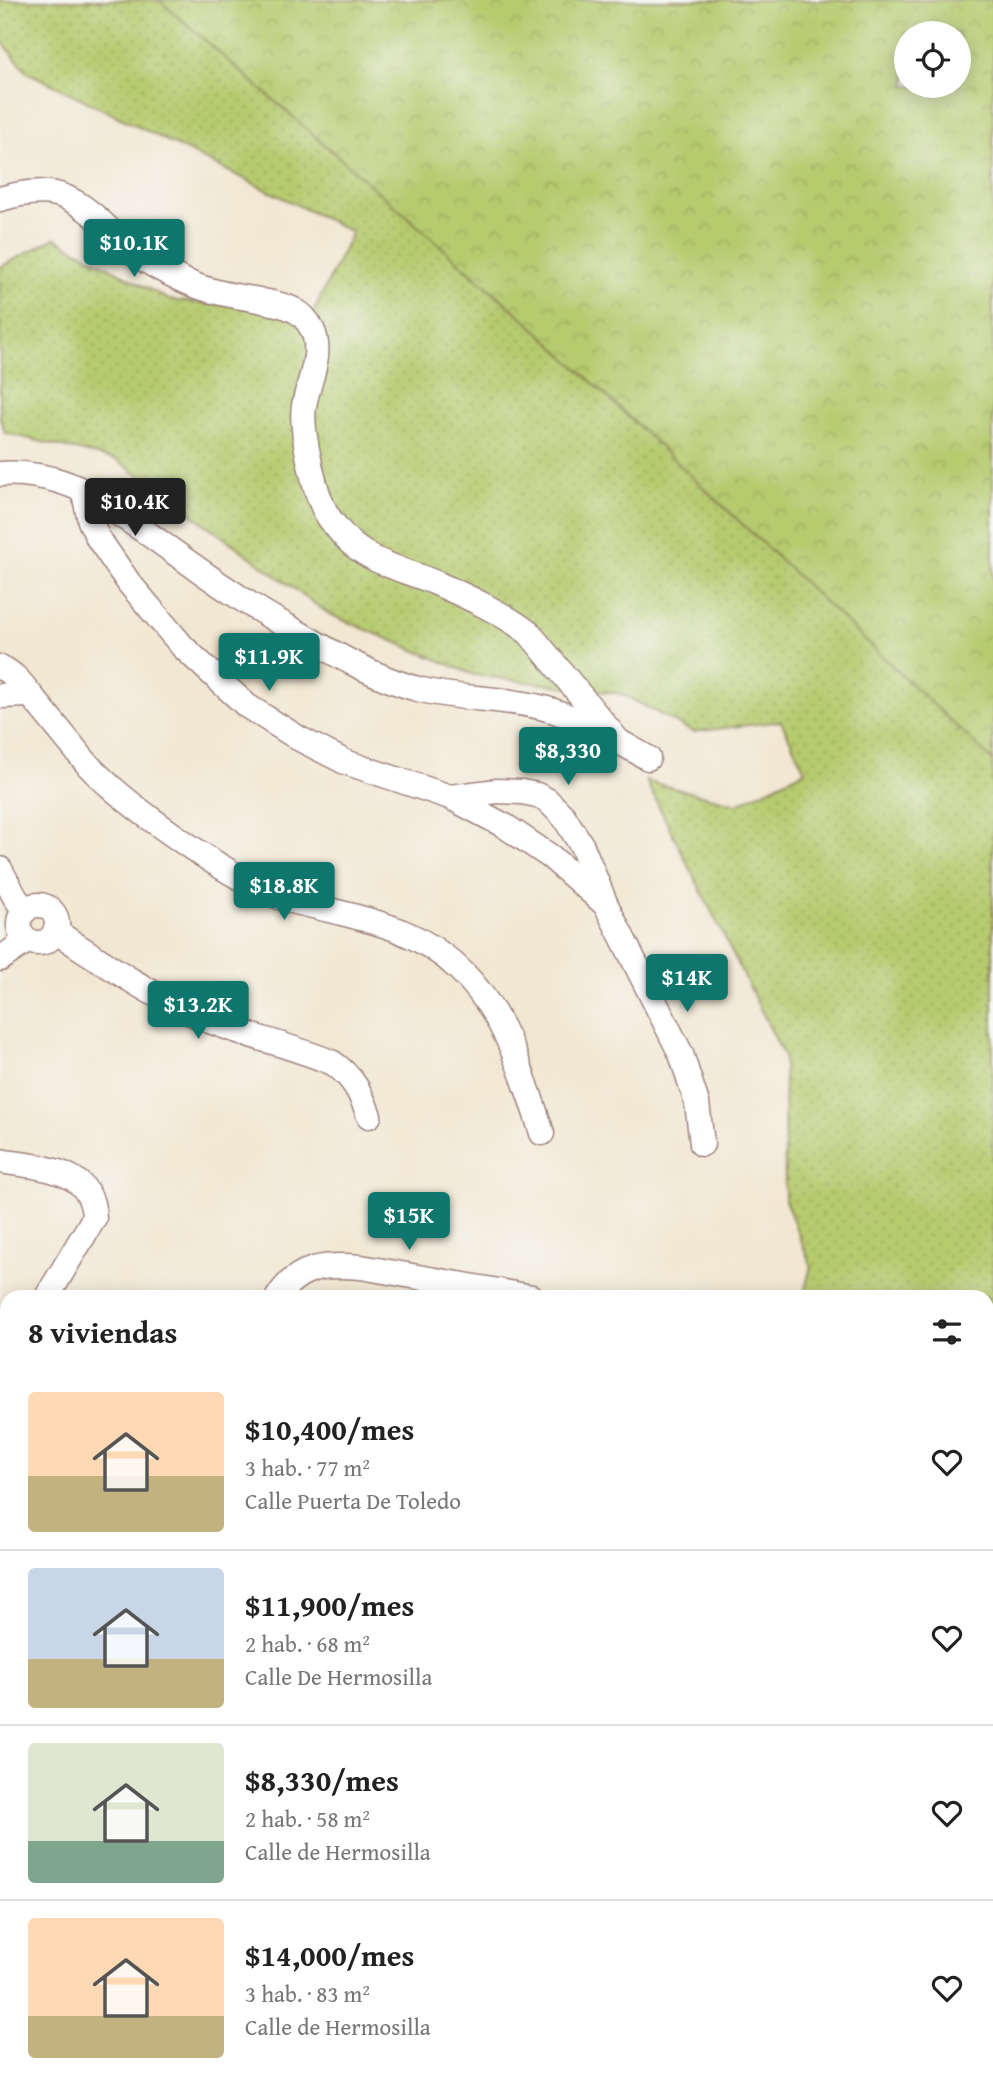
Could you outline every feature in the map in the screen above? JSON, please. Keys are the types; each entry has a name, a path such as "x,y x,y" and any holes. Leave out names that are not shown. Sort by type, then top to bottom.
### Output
{"street":[{"path":"0,199 43,191 67,197 98,219 132,251 163,270 205,288 296,310 313,331 316,344 314,368 303,407 305,440 324,509 344,537 373,557 438,584 492,610 529,632 619,742"},
{"path":"1,479 43,477 73,486 282,624 389,679 444,695 503,700 544,708 580,720 648,758"},
{"path":"84,493 90,521 98,538 129,583 183,647 247,706 298,738 345,762 450,797 528,840 606,905"},
{"path":"110,555 118,514"},
{"path":"0,667 18,679 89,765 114,790 191,847 281,898 370,920 411,935 437,950 461,971 483,996 506,1035 522,1071 542,1133"},
{"path":"0,696 30,695"},
{"path":"450,797 497,791 537,795 556,807 572,829 606,905 681,1054 697,1103 702,1144"},
{"path":"0,869 25,911"},
{"path":"36,906 48,909 56,919 55,932 47,941 34,943 22,935 19,923 25,911 36,906"},
{"path":"55,932 131,981 194,1014 333,1063 346,1072 357,1086 369,1116"},
{"path":"0,959 28,940"},
{"path":"0,1161 59,1172 77,1180 87,1189 94,1218 51,1290"},
{"path":"283,1290 296,1277 311,1269 337,1264 493,1290"}],"green space":[{"path":"0,0 993,0 993,1290 805,1290 811,1266 785,1200 784,1056 646,781 737,804 805,771 781,721 693,732 622,694 474,675 329,614 117,460 5,433 0,418 0,267 55,238 169,300 313,313 352,232 27,72 0,39"},
{"path":"159,0 993,0 993,761 540,333"}]}
